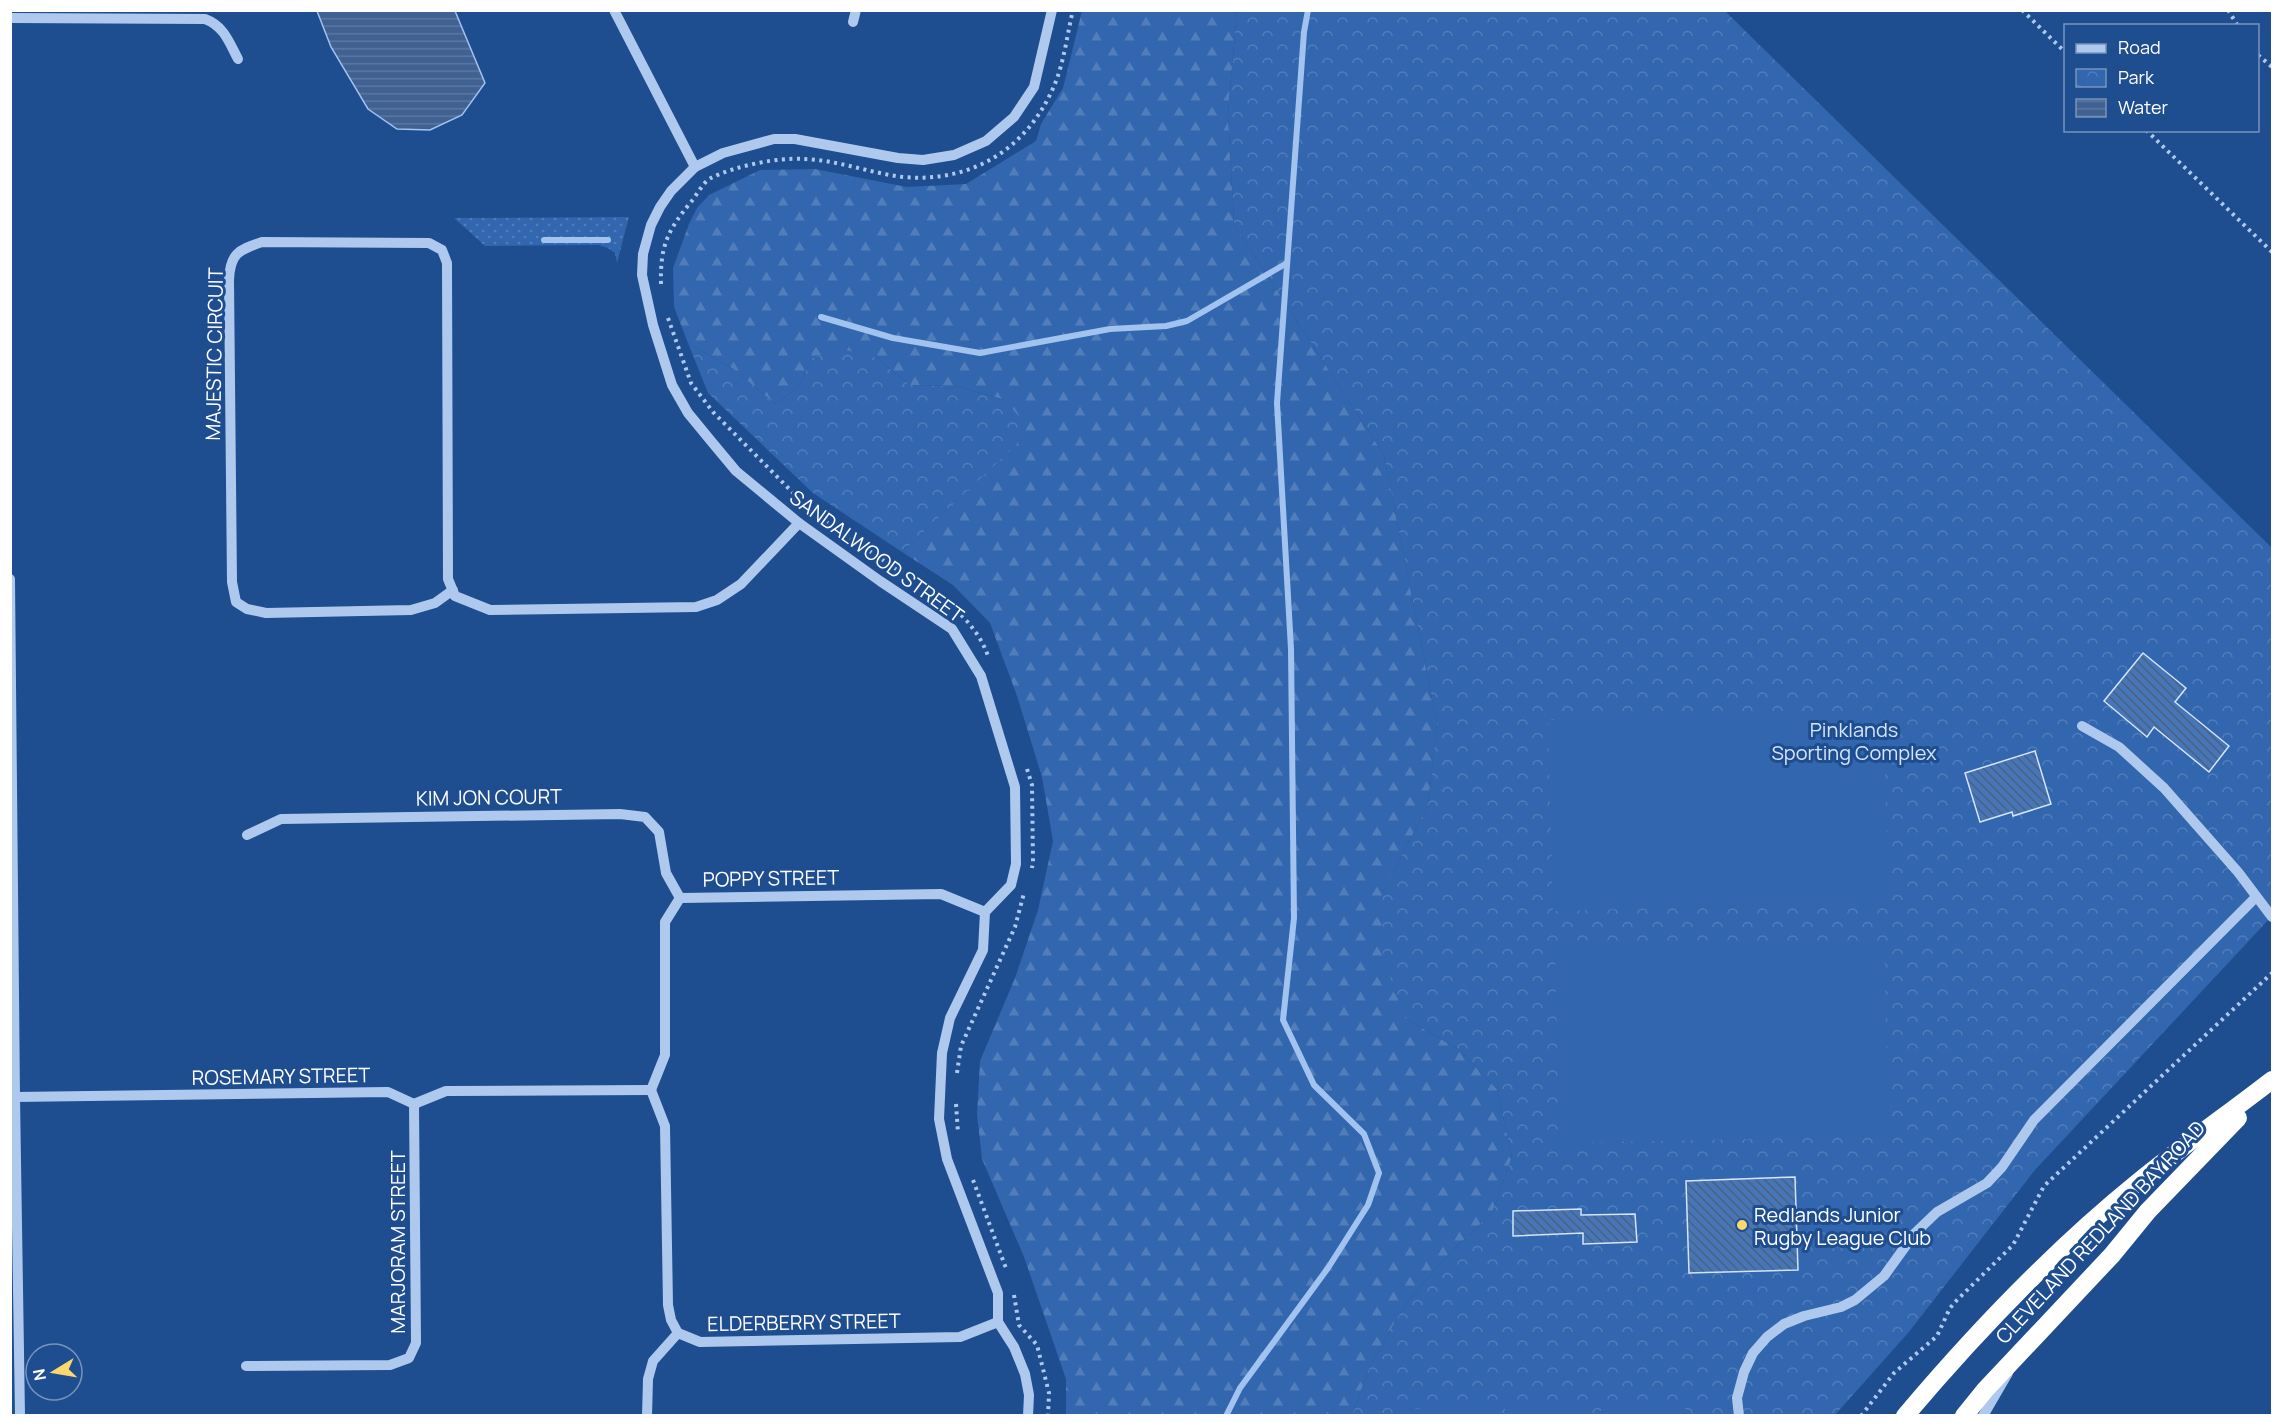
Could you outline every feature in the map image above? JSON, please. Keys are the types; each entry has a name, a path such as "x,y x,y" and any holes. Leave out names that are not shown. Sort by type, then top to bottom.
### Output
{"highway":[{"name":"CLEVELAND REDLAND BAY ROAD","path":"1964,1416 2018,1354 2112,1255 2148,1210 2272,1081"},
{"name":"CLEVELAND REDLAND BAY ROAD","path":"1905,1416 2005,1304 2086,1227 2138,1182 2272,1081"}],"street":[{"path":"614,10 695,167"},
{"name":"SANDALWOOD STREET","path":"985,912 1011,885 1016,864 1016,788 981,675 952,629 799,523 736,471 688,413 672,386 661,355 644,287 643,254 651,225 671,191 695,167 723,153 774,139 795,139 898,158 923,160 954,155 986,141 1014,117 1034,87 1052,10"},
{"path":"10,18 205,19 215,23 226,35 238,59"},
{"name":"MAJESTIC CIRCUIT","path":"262,242 429,243 442,250 447,263 448,579 453,590 435,603 411,610 266,613 247,609 236,602 232,582 229,280 230,262 241,249 262,242"},
{"path":"453,590 455,597 490,609 696,607 717,600 741,584 799,523"},
{"path":"10,579 20,1416"},
{"path":"2082,726 2119,747 2164,788 2238,872 2272,917"},
{"name":"KIM JON COURT","path":"247,835 281,819 620,813 645,817 659,832 666,873 680,898"},
{"name":"POPPY STREET","path":"651,1090 665,1055 665,922 680,898 941,894 985,912"},
{"path":"1739,1416 1737,1398 1744,1372 1753,1353 1767,1337 1784,1324 1804,1316 1840,1307 1855,1300 1884,1276 1916,1233 1937,1212 1987,1183 2002,1167 2034,1120 2256,897"},
{"path":"985,912 983,950 950,1018 944,1044 939,1086 939,1119 947,1159 998,1293 998,1322 1014,1347 1025,1374 1029,1395 1028,1416"},
{"path":"414,1104 446,1091 651,1090 665,1126 668,1305 671,1320 678,1333 653,1361 648,1379 647,1416"},
{"name":"ROSEMARY STREET","path":"15,1098 388,1092 414,1104"},
{"name":"MARJORAM STREET","path":"246,1366 390,1365 409,1358 416,1342 414,1104"},
{"name":"ELDERBERRY STREET","path":"678,1333 700,1342 960,1337 998,1322"},
{"path":"1983,1416 2018,1354"}],"path":[{"path":"2022,10 2064,51"},
{"path":"2228,10 2237,24"},
{"path":"2259,56 2272,67"},
{"path":"2148,132 2272,252"},
{"path":"1862,1416 1894,1373 1937,1336 1950,1308 2013,1245 2044,1186 2272,973"}],"green space":[{"path":"1082,11 1237,11 1228,113 1234,224 1384,455 1437,724 1428,805 1383,892 1405,1018 1458,1049 1497,1089 1512,1157 1492,1213 1449,1254 1406,1303 1370,1366 1352,1415 1066,1415 1066,1379 1024,1257 982,1159 977,1114 980,1061 1015,978 1038,910 1053,841 1042,777 1017,696 990,623 953,585 902,552 1016,444 1005,400 955,386 910,385 877,358 811,359 798,388 775,404 732,368 688,343 674,307 673,268 697,208 709,195 760,170 815,169 907,187 966,184 1036,141 1041,124 1063,88"},
{"name":"Pinklands Sporting Complex","path":"1237,11 1725,11 2272,548 2272,916 2035,1170 1908,1333 1835,1415 1352,1415 1370,1366 1406,1303 1449,1254 1492,1213 1512,1157 1497,1089 1458,1049 1405,1018 1383,957 1383,892 1428,805 1437,724 1384,455 1234,224 1228,113"},
{"path":"629,217 617,263 615,253 599,245 485,246 454,218"},
{"path":"688,343 732,368 775,404 798,388 811,359 838,348 877,358 910,385 955,386 1005,400 1021,419 1017,444 902,552 813,493 708,393"},
{"path":"1883,710 1889,901 1553,911 1548,720"},
{"path":"1884,942 1889,1136 1560,1143 1555,949"},
{"path":"1685,1403 1686,1415 1601,1415 1601,1405"},
{"path":"1589,1405 1590,1415 1505,1415 1505,1407"},
{"path":"1493,1406 1493,1415 1408,1415 1408,1409"}],"water":[{"path":"317,11 455,11 485,83 462,115 430,130 397,129 368,109 331,47"}],"building":[{"path":"2143,653 2186,688 2175,702 2229,746 2209,772 2154,727 2147,737 2104,701"},
{"path":"2035,751 2051,804 2013,816 2012,812 1980,822 1965,773"},
{"name":"Redlands Junior Rugby League Club","path":"1795,1177 1798,1270 1689,1273 1686,1181"},
{"path":"1581,1209 1581,1215 1635,1214 1637,1242 1583,1244 1583,1233 1513,1236 1513,1211"}],"waterway":[{"path":"1226,1416 1240,1388 1328,1268 1368,1205 1379,1173 1364,1134 1314,1085 1283,1020 1294,918 1291,649 1277,403 1304,32 1308,10"},
{"path":"544,240 608,240"},
{"path":"821,317 893,338 980,353 1110,329 1166,326 1187,321 1287,263"}],"place":[{"name":"Redlands Junior Rugby League Club","path":"1742,1225"}]}
